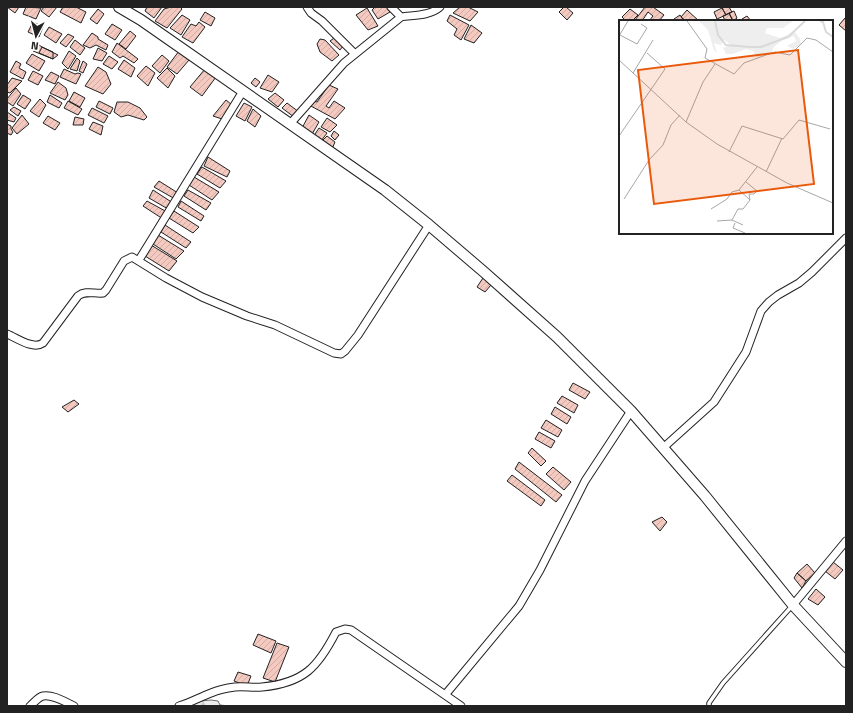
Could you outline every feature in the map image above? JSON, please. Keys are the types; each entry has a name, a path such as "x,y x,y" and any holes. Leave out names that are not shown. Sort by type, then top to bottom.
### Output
{"street":[{"path":"119,7 141,20 385,190 429,225 557,337 631,411 664,448 705,496 793,605 846,662"},
{"path":"307,7 311,13 322,21 355,54"},
{"path":"391,7 401,16"},
{"path":"290,124 344,63 401,16 427,13 440,7"},
{"path":"139,260 244,91"},
{"path":"7,334 34,346 41,345 82,293 102,293 106,290 124,261 132,257 166,278 202,297 247,316 275,325 334,353 341,354 358,335 429,225"},
{"path":"664,448 714,402 746,352 761,311 769,302 799,283 812,272 846,238"},
{"path":"445,695 519,606 543,564 586,481 631,411"},
{"path":"793,605 846,541"},
{"path":"179,706 212,692 236,687 260,687 275,685 293,680 314,666 326,652 336,632 345,629 351,630 461,706"},
{"path":"30,706 38,698 48,696 74,706"}],"lane":[{"path":"709,706 709,703 723,683 793,605"}],"green space":[{"path":"200,701 218,701 220,705 229,706 186,706"}],"building":[{"path":"7,7 19,7 15,13"},
{"path":"26,7 41,8 36,19 23,14"},
{"path":"44,7 57,7 49,17 41,11"},
{"path":"63,7 76,7 86,12 81,23 60,12"},
{"path":"147,7 162,7 154,18 145,11"},
{"path":"180,7 182,9 167,28 155,21 164,9"},
{"path":"375,7 386,7 390,12 378,19 372,10"},
{"path":"460,7 468,7 478,12 470,21 453,13"},
{"path":"564,7 573,13 567,20 559,12"},
{"path":"645,7 653,7 664,15 660,20 650,20 653,16 648,12 643,20 635,20"},
{"path":"729,7 732,12 726,15 722,8"},
{"path":"367,8 378,26 368,30 356,15"},
{"path":"722,8 726,15 717,19 714,12"},
{"path":"98,9 104,14 97,24 90,19"},
{"path":"630,9 638,15 633,20 625,20 622,17"},
{"path":"687,10 698,20 685,20 681,17"},
{"path":"734,11 737,18 732,20 729,13"},
{"path":"205,12 215,18 211,26 200,20"},
{"path":"729,13 732,20 725,20 723,16"},
{"path":"182,15 190,20 181,35 170,28"},
{"path":"450,15 469,25 461,40 454,35 457,29 447,21"},
{"path":"680,15 683,20 674,20"},
{"path":"747,16 750,20 742,20"},
{"path":"845,18 846,19 846,31 839,25"},
{"path":"33,22 43,27 39,37 28,32"},
{"path":"199,22 205,27 193,43 182,37 191,24 196,26"},
{"path":"112,24 122,30 115,40 105,34"},
{"path":"471,25 482,33 474,43 464,39"},
{"path":"49,27 62,34 56,43 44,35"},
{"path":"130,31 136,36 126,49 119,44"},
{"path":"92,33 108,45 106,50 96,45 90,48 83,45"},
{"path":"68,34 74,37 66,47 60,43"},
{"path":"334,38 343,46 340,50 330,41"},
{"path":"320,39 325,40 339,55 332,61 320,52 317,44"},
{"path":"75,40 85,48 80,55 70,47"},
{"path":"117,43 138,59 134,63 123,56 120,58 112,52"},
{"path":"39,45 58,55 53,59 33,51"},
{"path":"42,47 53,52 53,59 39,53"},
{"path":"98,48 107,53 102,61 93,59"},
{"path":"69,51 76,56 68,69 62,63"},
{"path":"179,51 189,60 177,74 167,67"},
{"path":"32,54 45,61 39,71 26,63"},
{"path":"162,55 169,61 160,73 152,66"},
{"path":"109,56 118,62 112,69 103,64"},
{"path":"77,58 80,61 77,71 70,69"},
{"path":"124,60 135,68 131,77 118,69"},
{"path":"16,61 21,64 19,68 26,72 23,79 10,72"},
{"path":"83,61 87,64 83,73 79,71"},
{"path":"146,66 155,73 148,86 137,76"},
{"path":"98,67 106,72 111,84 103,94 85,86"},
{"path":"167,68 175,76 168,88 157,78"},
{"path":"64,69 75,74 81,74 76,84 60,77"},
{"path":"205,69 216,77 202,96 190,87"},
{"path":"33,71 43,76 38,85 28,80"},
{"path":"51,72 59,76 55,84 45,80"},
{"path":"268,75 279,82 272,92 260,88"},
{"path":"12,78 22,81 10,93 7,92 7,85"},
{"path":"255,78 260,82 256,87 251,83"},
{"path":"58,82 66,88 68,95 65,100 50,93"},
{"path":"329,85 338,89 326,106 329,108 334,101 345,108 335,119 309,105 313,101 317,102"},
{"path":"16,88 21,94 13,106 7,102 7,99"},
{"path":"74,92 85,98 80,107 69,101"},
{"path":"275,93 284,100 278,107 268,99"},
{"path":"23,95 31,100 25,109 17,104"},
{"path":"50,95 62,103 59,108 47,102"},
{"path":"40,99 46,105 39,117 30,111"},
{"path":"226,100 232,105 222,119 213,116"},
{"path":"68,101 82,109 78,115 64,108"},
{"path":"99,101 113,108 110,114 96,107"},
{"path":"117,102 128,102 140,108 147,117 144,120 128,115 121,117 114,112"},
{"path":"244,103 252,107 245,121 236,116"},
{"path":"287,103 299,112 294,117 282,108"},
{"path":"14,107 21,111 18,116 10,110"},
{"path":"92,108 108,116 104,123 88,115"},
{"path":"253,109 261,116 255,127 247,121"},
{"path":"7,112 16,118 14,122 7,120"},
{"path":"22,115 29,124 17,134 12,128"},
{"path":"309,115 319,122 311,136 302,128"},
{"path":"48,116 60,123 55,130 43,123"},
{"path":"75,117 84,119 83,125 73,125"},
{"path":"327,118 337,125 330,132 321,127"},
{"path":"93,122 103,126 101,135 89,129"},
{"path":"7,124 11,126 13,132 11,135 7,133"},
{"path":"319,128 327,133 321,141 313,137"},
{"path":"334,131 339,135 335,140 331,136"},
{"path":"327,136 335,142 332,149 321,142"},
{"path":"208,157 230,171 227,177 204,166"},
{"path":"202,167 226,181 220,188 197,174"},
{"path":"194,177 219,192 212,200 189,185"},
{"path":"159,181 178,193 175,199 154,187"},
{"path":"153,190 173,203 168,209 149,198"},
{"path":"188,190 211,203 206,210 184,196"},
{"path":"147,201 167,212 163,219 143,206"},
{"path":"181,201 204,216 201,221 178,207"},
{"path":"174,211 199,227 193,233 169,218"},
{"path":"165,225 191,242 186,248 161,232"},
{"path":"158,235 184,251 176,259 153,244"},
{"path":"151,245 177,261 169,271 145,256"},
{"path":"483,278 491,285 485,292 477,287"},
{"path":"573,383 590,392 585,399 569,390"},
{"path":"562,396 578,405 574,413 557,403"},
{"path":"74,400 79,404 68,412 62,407"},
{"path":"555,407 571,417 567,424 551,414"},
{"path":"546,420 562,430 558,437 541,428"},
{"path":"539,432 555,441 551,448 535,439"},
{"path":"532,448 546,461 541,466 528,453"},
{"path":"519,462 562,495 556,502 515,469"},
{"path":"553,467 571,482 564,490 546,474"},
{"path":"512,475 545,500 541,506 507,481"},
{"path":"662,517 667,522 660,531 652,522"},
{"path":"833,562 843,570 835,579 825,571"},
{"path":"807,564 815,573 806,581 797,573"},
{"path":"797,573 806,581 802,588 794,578"},
{"path":"816,589 825,597 818,605 808,599"},
{"path":"258,634 276,641 271,653 253,645"},
{"path":"277,643 289,647 275,682 263,678"},
{"path":"238,672 251,676 247,686 234,681"}]}
